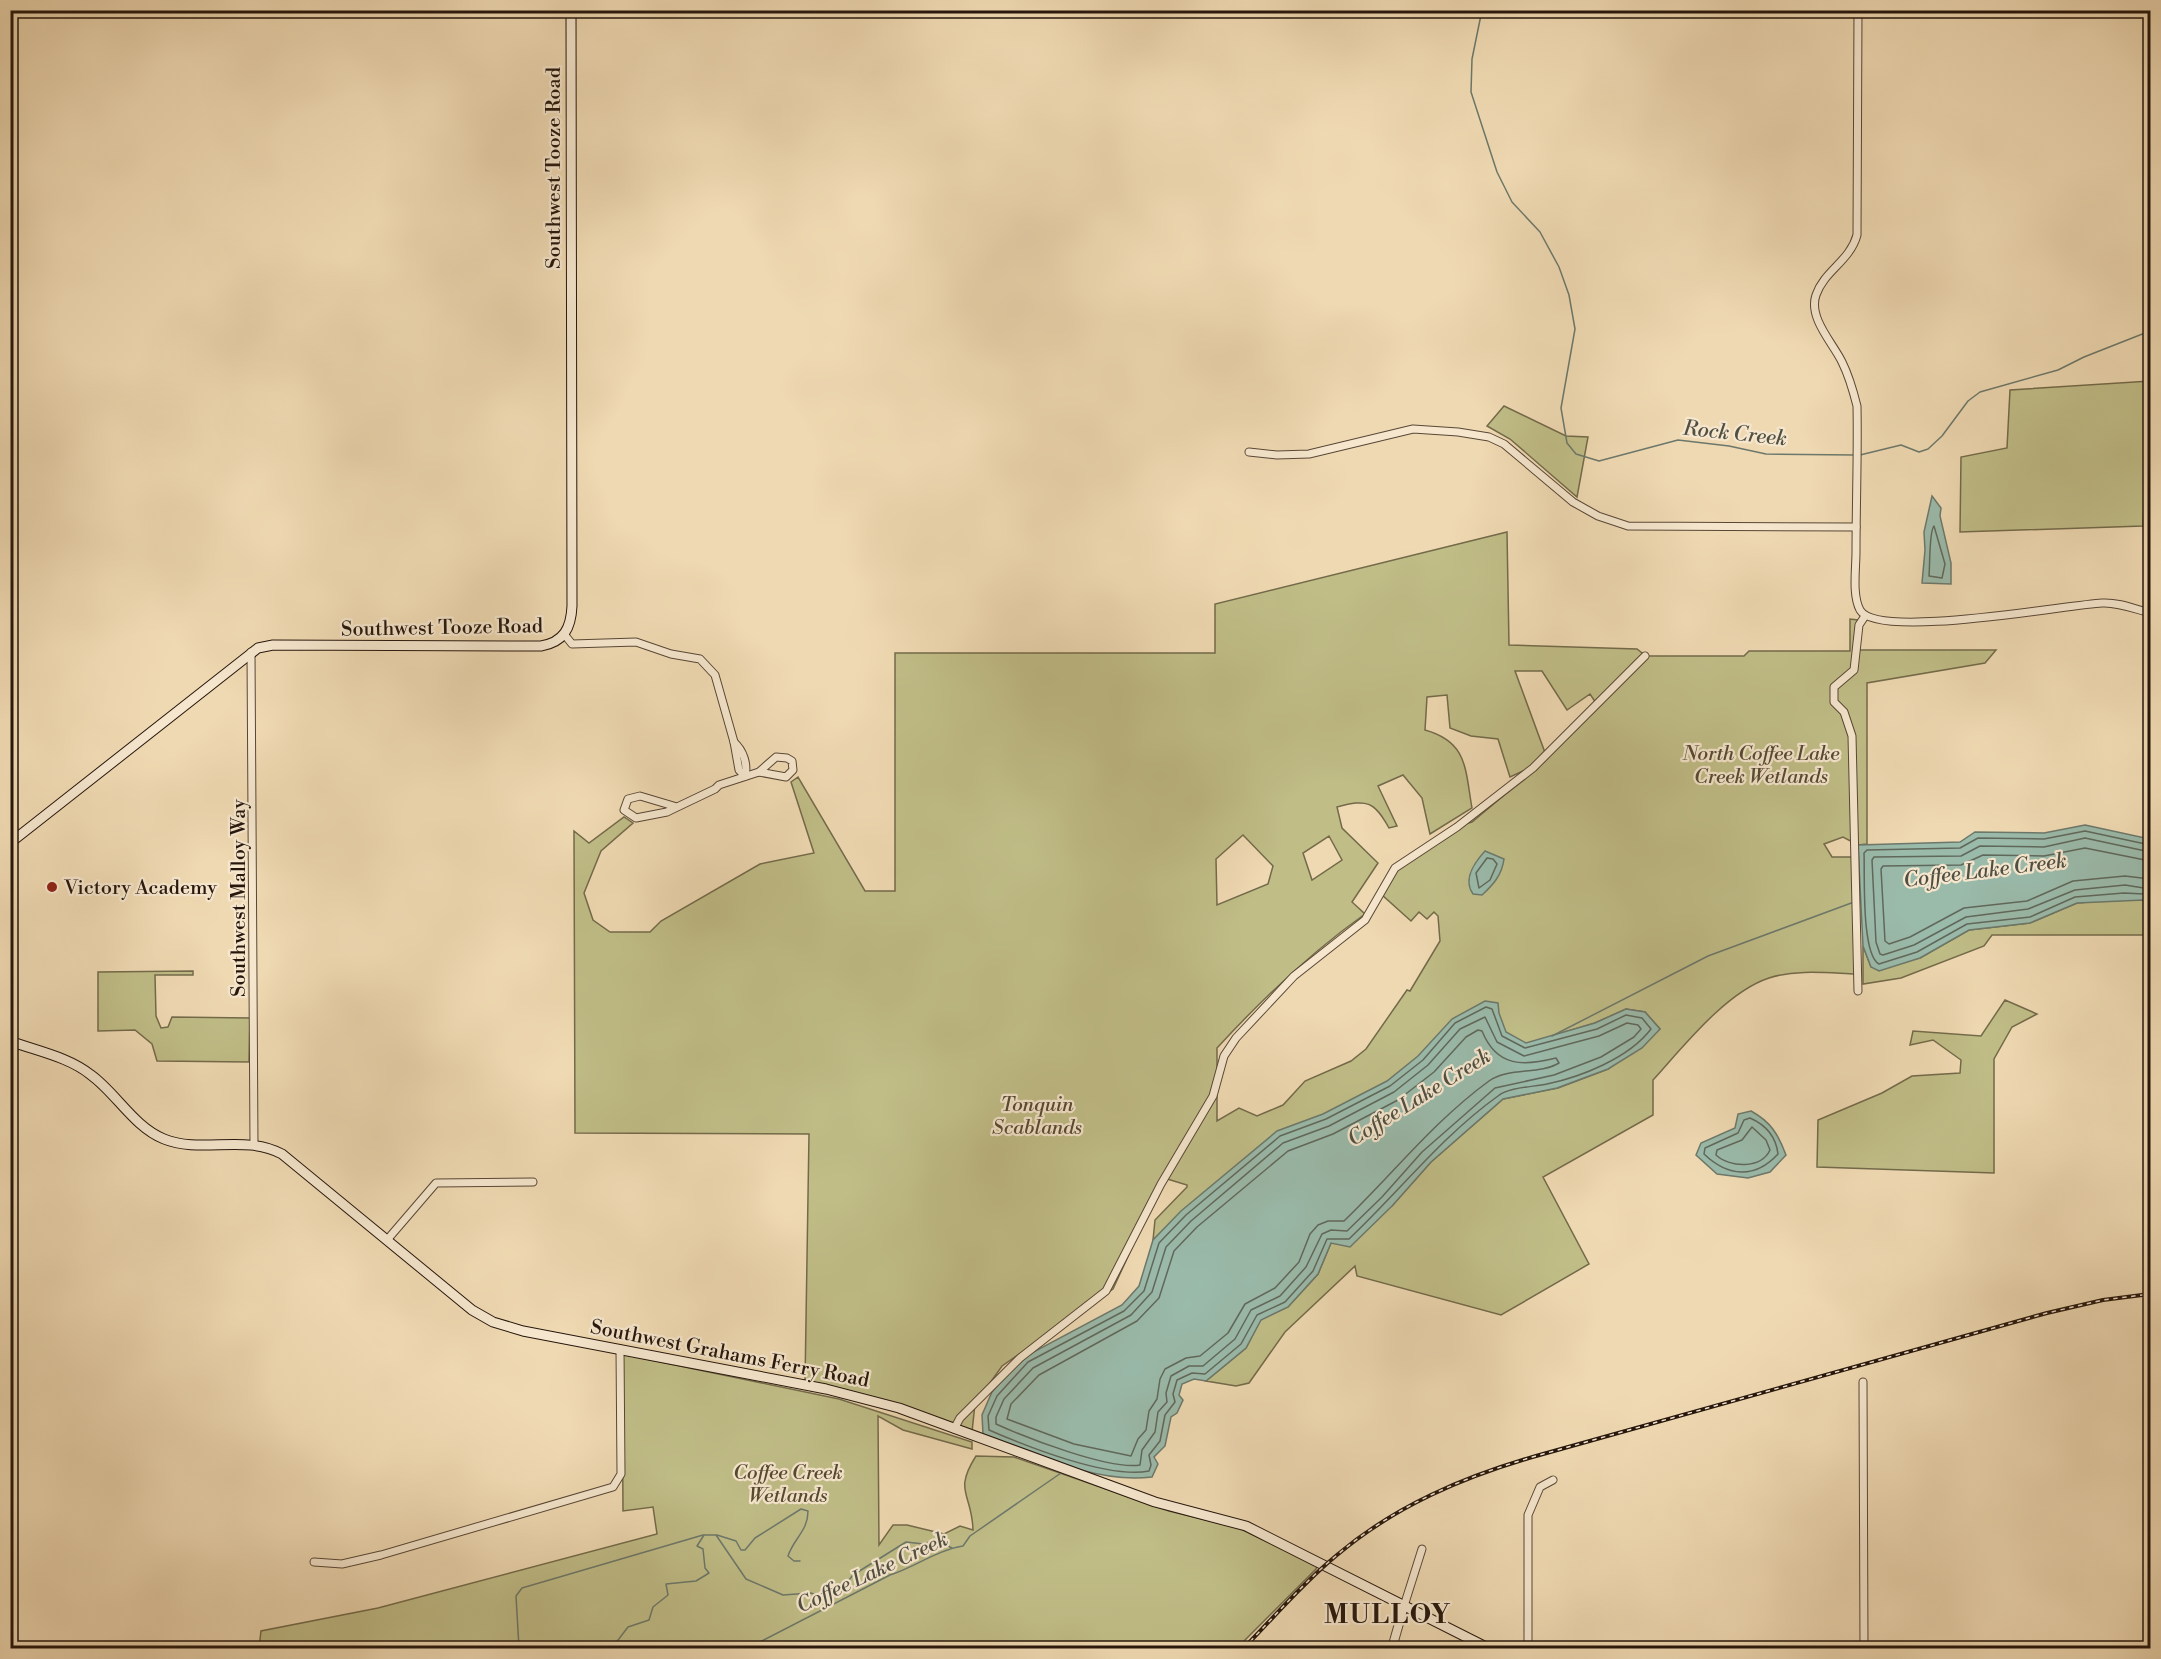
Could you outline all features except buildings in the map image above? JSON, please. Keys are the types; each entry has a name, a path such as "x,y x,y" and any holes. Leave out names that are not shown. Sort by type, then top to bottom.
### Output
{"main road":[{"name":"Southwest Tooze Road","path":"10,843 252,652 273,645 542,646 555,642 564,634 570,623 572,606 571,10"},
{"name":"Southwest Grahams Ferry Road","path":"10,1041 85,1070 147,1128 164,1139 184,1143 254,1145 282,1154 460,1301 491,1321 523,1331 855,1395 899,1408 1163,1504 1237,1523 1304,1554 1488,1648"}],"street":[{"path":"1857,10 1857,235 1847,258 1819,288 1814,304 1822,329 1851,383 1857,406 1857,601 1865,616 1882,622 2009,615 2104,603 2151,613"},
{"path":"1249,452 1277,455 1309,454 1413,429 1458,432 1499,441 1573,502 1598,516 1628,526 1856,527"},
{"path":"1858,991 1852,736 1844,712 1834,702 1834,687 1854,670 1859,625 1865,616"},
{"path":"564,634 572,644 636,642 671,654 700,659 715,675 734,742 739,770 745,776"},
{"name":"Southwest Malloy Way","path":"252,652 254,1145"},
{"path":"954,1429 960,1418 1020,1358 1106,1291 1161,1184 1213,1096 1223,1059 1236,1038 1294,976 1365,920 1395,868 1457,827 1533,768 1645,656"},
{"path":"677,807 637,796 628,799 624,810 628,815 640,819 677,807 745,776 759,772 776,757 792,761 793,770 786,777 759,772"},
{"path":"387,1240 436,1183 533,1182"},
{"path":"314,1562 342,1564 381,1555 613,1487 621,1474 620,1349"},
{"path":"1863,1382 1864,1648"},
{"path":"1528,1648 1528,1515 1540,1487 1553,1480"},
{"path":"1392,1648 1422,1549"}],"green space":[{"path":"2150,381 2150,444 2147,444 2143,526 1960,532 1961,457 2007,448 2010,390"},
{"path":"1504,406 1566,436 1588,437 1577,497 1510,439 1487,426"},
{"path":"1507,532 1509,645 1637,649 1646,656 1744,656 1749,651 1850,651 1850,619 1858,620 1858,650 1996,650 1985,663 1867,683 1867,844 1858,845 1843,837 1824,844 1832,857 1854,857 1856,974 1790,973 1769,978 1737,995 1706,1022 1653,1080 1653,1115 1543,1177 1589,1264 1501,1315 1357,1276 1355,1266 1285,1332 1249,1383 1236,1386 1206,1381 1246,1348 1261,1319 1288,1307 1318,1274 1331,1243 1392,1206 1431,1162 1503,1099 1558,1088 1608,1069 1660,1029 1645,1012 1626,1009 1595,1023 1555,1035 1206,1191 1153,1240 1155,1220 1187,1187 1187,1185 1164,1178 1113,1289 1002,1366 975,1404 972,1432 805,1383 809,1134 575,1133 574,831 589,843 624,817 633,823 601,851 584,893 593,920 610,932 650,932 661,921 760,864 814,853 791,782 798,777 865,891 895,891 895,653 1215,653 1215,604","holes":["1515,671 1542,671 1567,710 1590,694 1596,703 1547,758","1447,695 1450,728 1471,736 1498,739 1510,777 1545,761 1472,822 1461,825 1390,874 1381,894 1411,921 1419,912 1427,919 1434,912 1438,916 1440,941 1410,991 1407,990 1366,1049 1351,1061 1305,1081 1283,1105 1257,1116 1239,1108 1217,1121 1217,1048 1288,977 1325,944 1365,914 1352,902 1378,863 1342,828 1337,807 1356,803 1369,804 1379,812 1389,828 1397,826 1378,786 1403,775 1422,798 1430,834 1472,808 1465,769 1457,750 1439,735 1425,730 1427,697","1243,835 1273,866 1268,884 1217,905 1216,859","1329,836 1342,860 1312,880 1303,853"]},
{"path":"2124,899 2143,900 2150,913 2150,935 1992,935 1984,946 1901,978 1863,984 1863,946 1871,967 1920,958 1969,930 2030,923 2077,903"},
{"path":"193,971 193,975 155,975 156,1016 161,1028 168,1027 172,1017 250,1018 249,1062 157,1061 152,1044 135,1030 98,1031 98,972"},
{"path":"2005,1000 2037,1014 2012,1027 1994,1059 1994,1173 1817,1167 1818,1120 1882,1093 1912,1076 1960,1073 1961,1060 1933,1040 1910,1045 1913,1031 1981,1036"},
{"name":"Coffee Creek Wetlands","path":"622,1354 839,1399 972,1442 972,1449 903,1430 878,1416 879,1545 893,1525 907,1525 944,1534 960,1526 973,1530 965,1485 969,1468 976,1456 1014,1457 1169,1511 1239,1528 1317,1566 1237,1648 259,1648 261,1631 378,1608 657,1534 653,1507 623,1511"}],"water":[{"path":"1932,496 1941,508 1940,516 1951,563 1951,584 1922,583 1924,532"},
{"path":"2085,825 2150,839 2150,913 2143,900 2077,903 2030,923 1969,930 1920,958 1879,971 1871,967 1863,946 1858,845 1960,842 1975,832 2044,833"},
{"path":"1485,851 1504,859 1503,865 1496,879 1482,895 1473,894 1469,877 1474,865"},
{"path":"1485,1001 1498,1003 1506,1032 1526,1043 1595,1023 1626,1009 1645,1012 1660,1029 1642,1048 1608,1069 1557,1088 1503,1099 1431,1162 1392,1206 1350,1247 1331,1243 1318,1274 1288,1307 1261,1320 1246,1348 1206,1381 1194,1379 1182,1384 1179,1395 1183,1400 1177,1413 1171,1417 1165,1446 1154,1457 1158,1464 1152,1477 1131,1478 1087,1472 983,1434 982,1415 992,1392 1005,1377 1024,1357 1122,1305 1139,1286 1153,1240 1181,1211 1277,1131 1323,1114 1387,1081 1418,1056 1452,1019"},
{"path":"1751,1111 1773,1129 1786,1155 1770,1172 1748,1178 1717,1174 1696,1155 1701,1143 1735,1128 1738,1114"}],"waterway":[{"name":"Rock Creek","path":"1482,10 1472,59 1471,92 1497,172 1512,202 1540,232 1559,267 1569,295 1575,329 1561,408 1567,443 1576,454 1599,461 1678,440 1729,446 1766,454 1855,455"},
{"name":"Rock Creek","path":"1860,455 1901,445 1919,452 1928,449 1942,436 1968,401 1980,392 2058,370 2084,357 2150,331"},
{"name":"Coffee Lake Creek","path":"1552,1036 1708,956 1854,902"},
{"name":"Coffee Lake Creek","path":"748,1648 890,1575 944,1551 963,1546 970,1536 1061,1473"},
{"path":"717,1535 736,1541 741,1550 745,1550 755,1538 801,1509 808,1511 806,1524 788,1556 794,1561 800,1561"},
{"path":"519,1648 516,1596 522,1588 703,1535"},
{"path":"615,1648 615,1644 628,1627 649,1620 653,1607 668,1595 666,1584 696,1581 709,1573 705,1568 703,1549 697,1546 704,1535 716,1535 746,1579 783,1595 811,1593 822,1598 837,1595 853,1575 906,1542 924,1544 936,1540 952,1548"}],"railway":[{"path":"1244,1648 1312,1577 1359,1538 1406,1508 1482,1473 2047,1313 2103,1300 2150,1294"}],"place":[{"name":"Victory Academy","path":"52,887"}],"district":[{"name":"MULLOY","path":"1388,1614"}],"park label":[{"name":"North Coffee Lake Creek Wetlands","path":"1761,764"},
{"name":"Tonquin Scablands","path":"1037,1116"}]}
